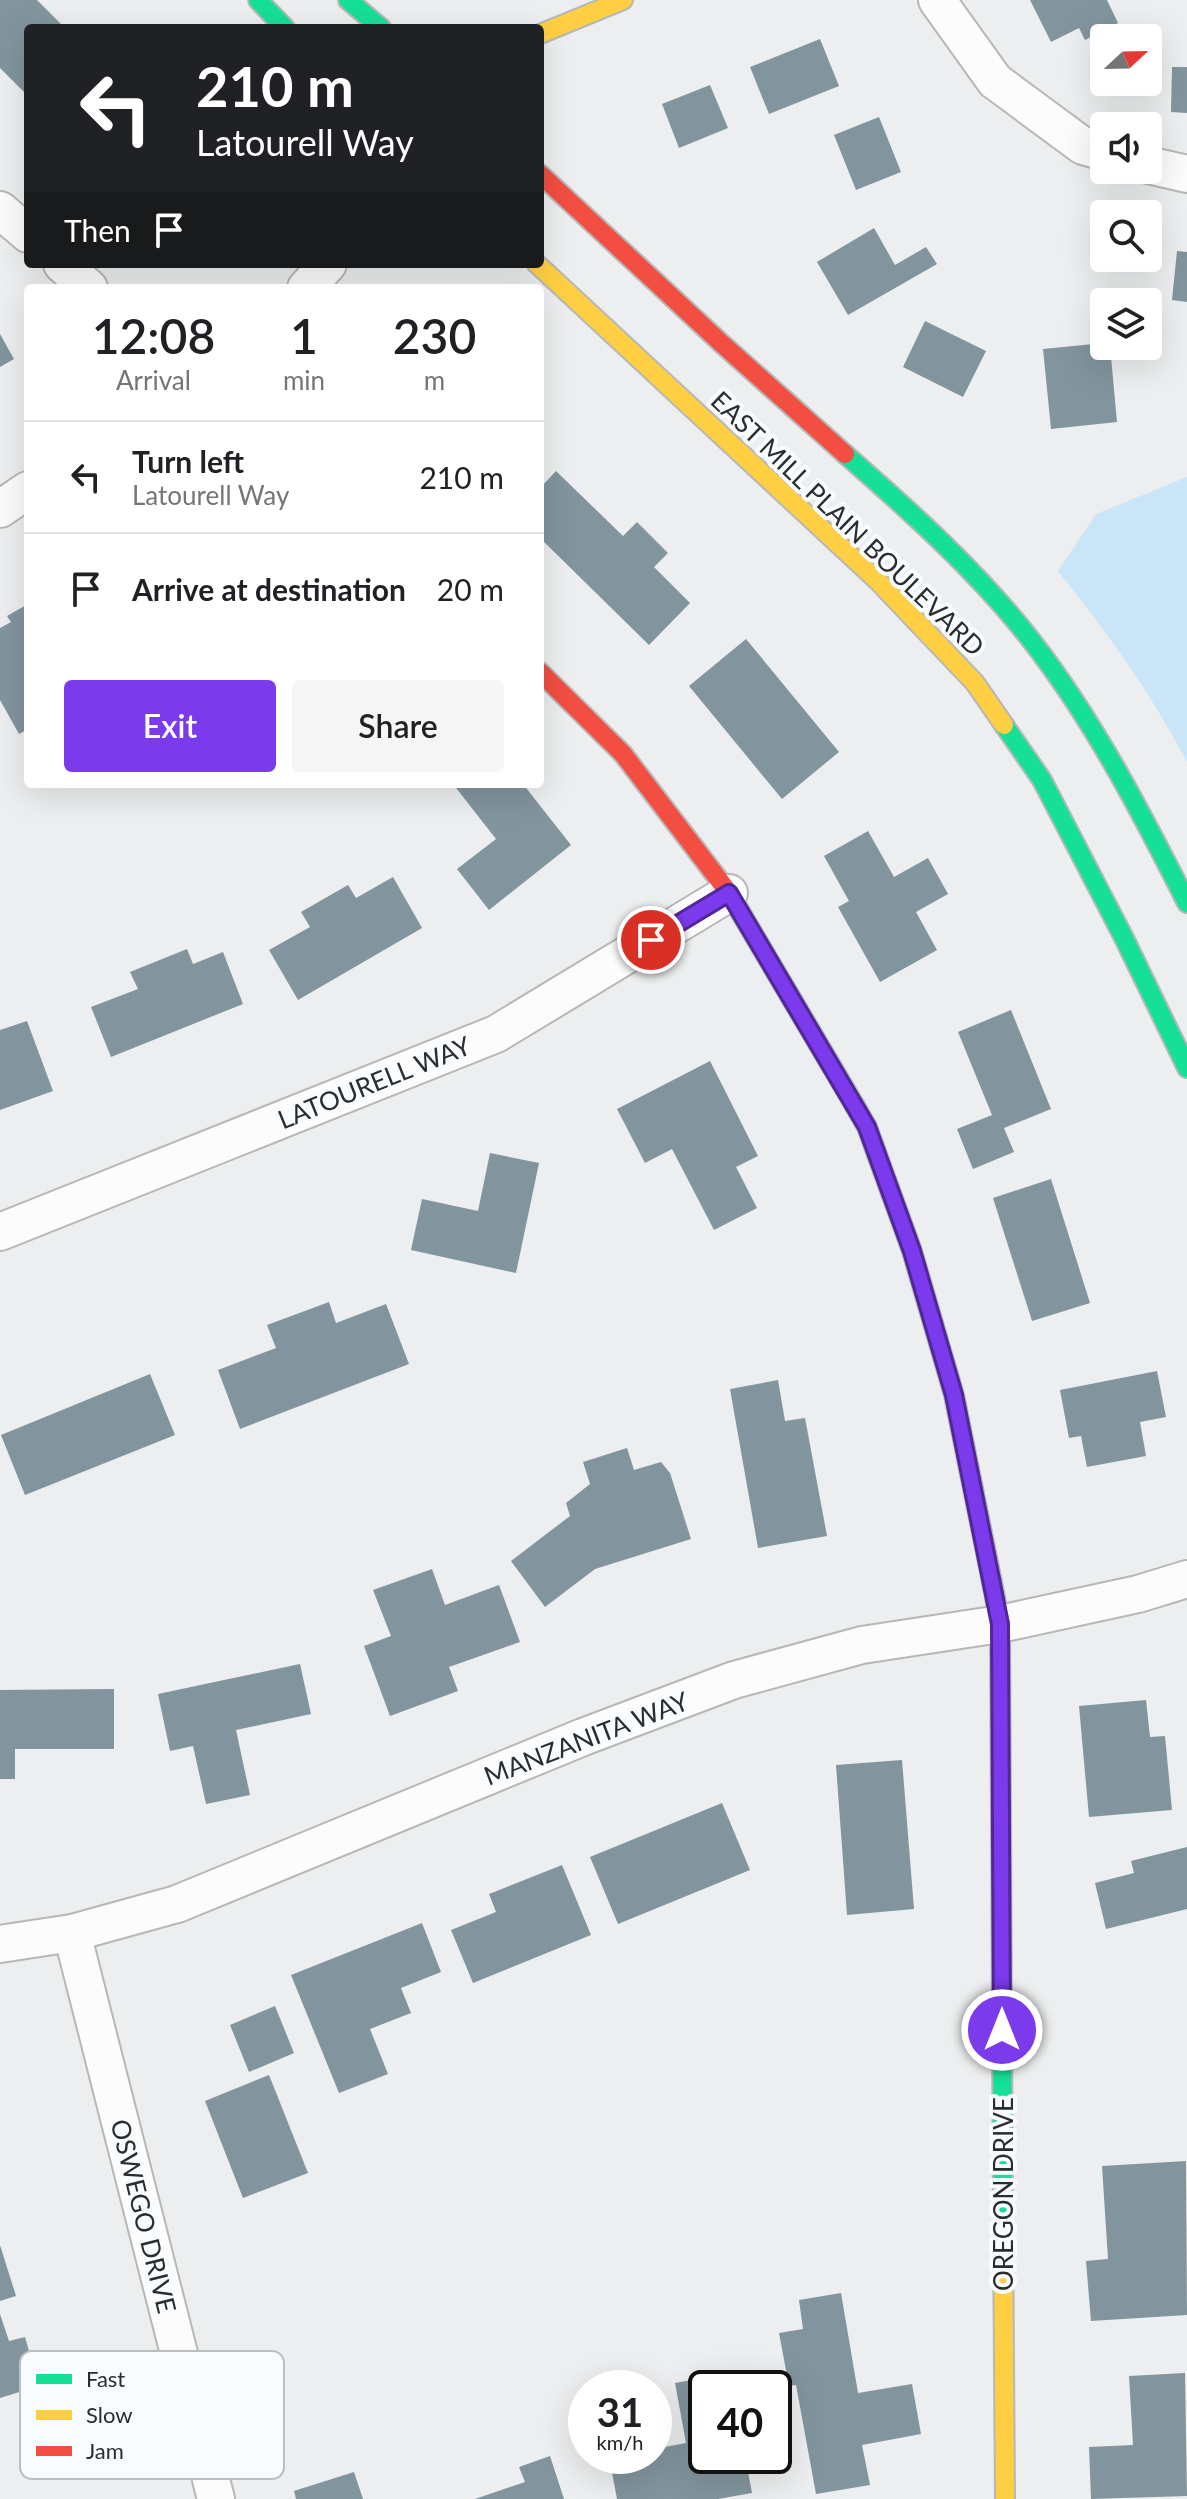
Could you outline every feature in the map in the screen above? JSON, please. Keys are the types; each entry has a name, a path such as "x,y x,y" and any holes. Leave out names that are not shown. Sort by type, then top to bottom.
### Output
{"main road":[{"path":"258,0 281,24"},
{"path":"348,0 376,24"},
{"path":"544,32 623,0"},
{"name":"EAST MILL PLAIN BOULEVARD","path":"544,178 930,529 1029,638 1138,804 1187,903"},
{"name":"EAST MILL PLAIN BOULEVARD","path":"541,268 878,581 975,683 1042,780 1187,1068"},
{"name":"OREGON DRIVE","path":"544,676 623,754 729,893 867,1127 912,1251 954,1395 1000,1624 1005,2499"}],"street":[{"path":"937,0 995,81 1090,146"},
{"path":"1162,168 1187,174"},
{"path":"0,210 24,231"},
{"path":"66,268 84,284"},
{"path":"310,284 324,268"},
{"path":"0,509 24,493"},
{"name":"LATOURELL WAY","path":"0,1232 496,1034 729,893"},
{"name":"MANZANITA WAY","path":"0,1944 72,1933 177,1904 583,1737 734,1680 862,1645 1000,1624 1138,1594 1187,1579"},
{"name":"OSWEGO DRIVE","path":"72,1933 178,2351"},
{"name":"OSWEGO DRIVE","path":"211,2479 216,2499"}],"shaded area":[{"path":"1187,477 1187,762 1127,663 1058,571 1096,514"}],"building":[{"path":"0,0 37,0 61,24 24,24 24,92 0,68"},
{"path":"1030,0 1107,0 1118,23 1090,24 1090,37 1085,40 1079,28 1051,42"},
{"path":"820,39 839,86 769,114 750,67"},
{"path":"1172,67 1187,67 1187,113 1171,112"},
{"path":"710,85 728,128 679,148 662,104"},
{"path":"879,117 901,172 856,190 834,135"},
{"path":"874,228 895,265 926,247 937,264 848,315 817,262"},
{"path":"1177,251 1187,252 1187,302 1172,300"},
{"path":"925,321 986,351 963,397 903,367"},
{"path":"0,334 14,359 0,367"},
{"path":"1090,344 1090,360 1111,360 1117,422 1051,429 1043,349"},
{"path":"556,471 623,536 637,522 668,553 654,567 690,603 649,645 544,542 544,484"},
{"path":"24,606 24,731 19,734 0,700 0,628 11,622 7,616"},
{"path":"746,639 839,752 782,799 689,686"},
{"path":"456,788 526,788 571,845 489,910 457,869 496,839"},
{"path":"868,831 894,877 928,858 948,894 916,912 937,950 880,982 838,907 849,901 824,856"},
{"path":"393,877 422,928 298,1000 269,950 310,927 301,912 348,885 356,898"},
{"path":"187,949 193,964 223,952 243,1004 111,1057 91,1007 138,989 130,972"},
{"path":"1011,1010 1051,1109 1004,1128 1014,1152 973,1169 957,1129 992,1115 958,1032"},
{"path":"27,1021 53,1091 0,1110 0,1030"},
{"path":"710,1061 758,1156 736,1167 757,1208 714,1230 672,1149 645,1163 617,1109"},
{"path":"490,1153 539,1163 516,1273 411,1250 422,1199 478,1211"},
{"path":"1051,1179 1090,1303 1032,1321 993,1198"},
{"path":"329,1302 336,1323 386,1304 409,1364 240,1429 218,1370 276,1348 267,1325"},
{"path":"1157,1371 1166,1417 1140,1422 1146,1456 1087,1467 1081,1436 1069,1438 1060,1390"},
{"path":"150,1374 175,1435 25,1495 1,1435"},
{"path":"778,1380 785,1421 805,1418 827,1536 758,1548 730,1389"},
{"path":"627,1448 634,1470 661,1462 670,1473 691,1539 595,1569 545,1607 511,1561 570,1516 566,1503 590,1484 583,1462"},
{"path":"432,1569 445,1605 499,1585 520,1642 449,1667 458,1691 390,1716 364,1646 391,1636 373,1590"},
{"path":"300,1664 311,1714 236,1730 250,1795 206,1804 193,1746 170,1751 158,1694"},
{"path":"114,1689 114,1749 15,1749 15,1779 0,1779 0,1690"},
{"path":"1146,1700 1150,1737 1165,1736 1172,1810 1089,1817 1079,1706"},
{"path":"902,1760 914,1909 847,1915 836,1765"},
{"path":"722,1803 750,1870 618,1924 590,1857"},
{"path":"1187,1847 1187,1909 1106,1929 1095,1883 1134,1873 1131,1861"},
{"path":"562,1865 591,1935 473,1983 451,1930 496,1912 489,1894"},
{"path":"422,1923 441,1972 401,1988 411,2013 370,2029 388,2074 339,2093 291,1975"},
{"path":"275,2006 294,2053 249,2072 230,2025"},
{"path":"269,2075 308,2173 243,2198 205,2101"},
{"path":"1186,2161 1187,2315 1091,2321 1086,2261 1108,2259 1102,2166"},
{"path":"0,2245 16,2296 0,2301"},
{"path":"841,2293 858,2393 912,2384 921,2434 862,2445 870,2485 816,2494 796,2385 792,2386 792,2370 786,2370 779,2333 803,2329 799,2300"},
{"path":"0,2314 9,2341 25,2337 29,2351 20,2351 20,2392 0,2398"},
{"path":"1185,2373 1187,2496 1091,2499 1089,2447 1133,2445 1129,2376"},
{"path":"688,2381 688,2474 748,2474 752,2493 718,2499 617,2499 612,2474 672,2474 672,2446 686,2443 675,2383"},
{"path":"550,2456 564,2499 475,2499 525,2482 519,2467"},
{"path":"354,2472 363,2499 296,2499 294,2491"}],"traffic: fast":[{"path":"258,0 281,24"},
{"path":"348,0 376,24"},
{"path":"845,454 966,566 1031,640 1096,735 1187,903"},
{"path":"1004,725 1042,780 1187,1068"},
{"path":"992,1582 1000,1624 1003,2227"}],"traffic: slow":[{"path":"544,32 623,0"},
{"path":"541,268 878,581 975,683 1004,725"},
{"path":"855,1106 867,1127 912,1251 954,1395 992,1582"},
{"path":"1003,2227 1005,2499"}],"traffic: jam":[{"path":"544,178 845,454"},
{"path":"544,676 623,754 729,893 855,1106"}],"route":[{"path":"651,940 729,893 867,1127 912,1251 954,1395 1000,1624 1002,2030"}]}
